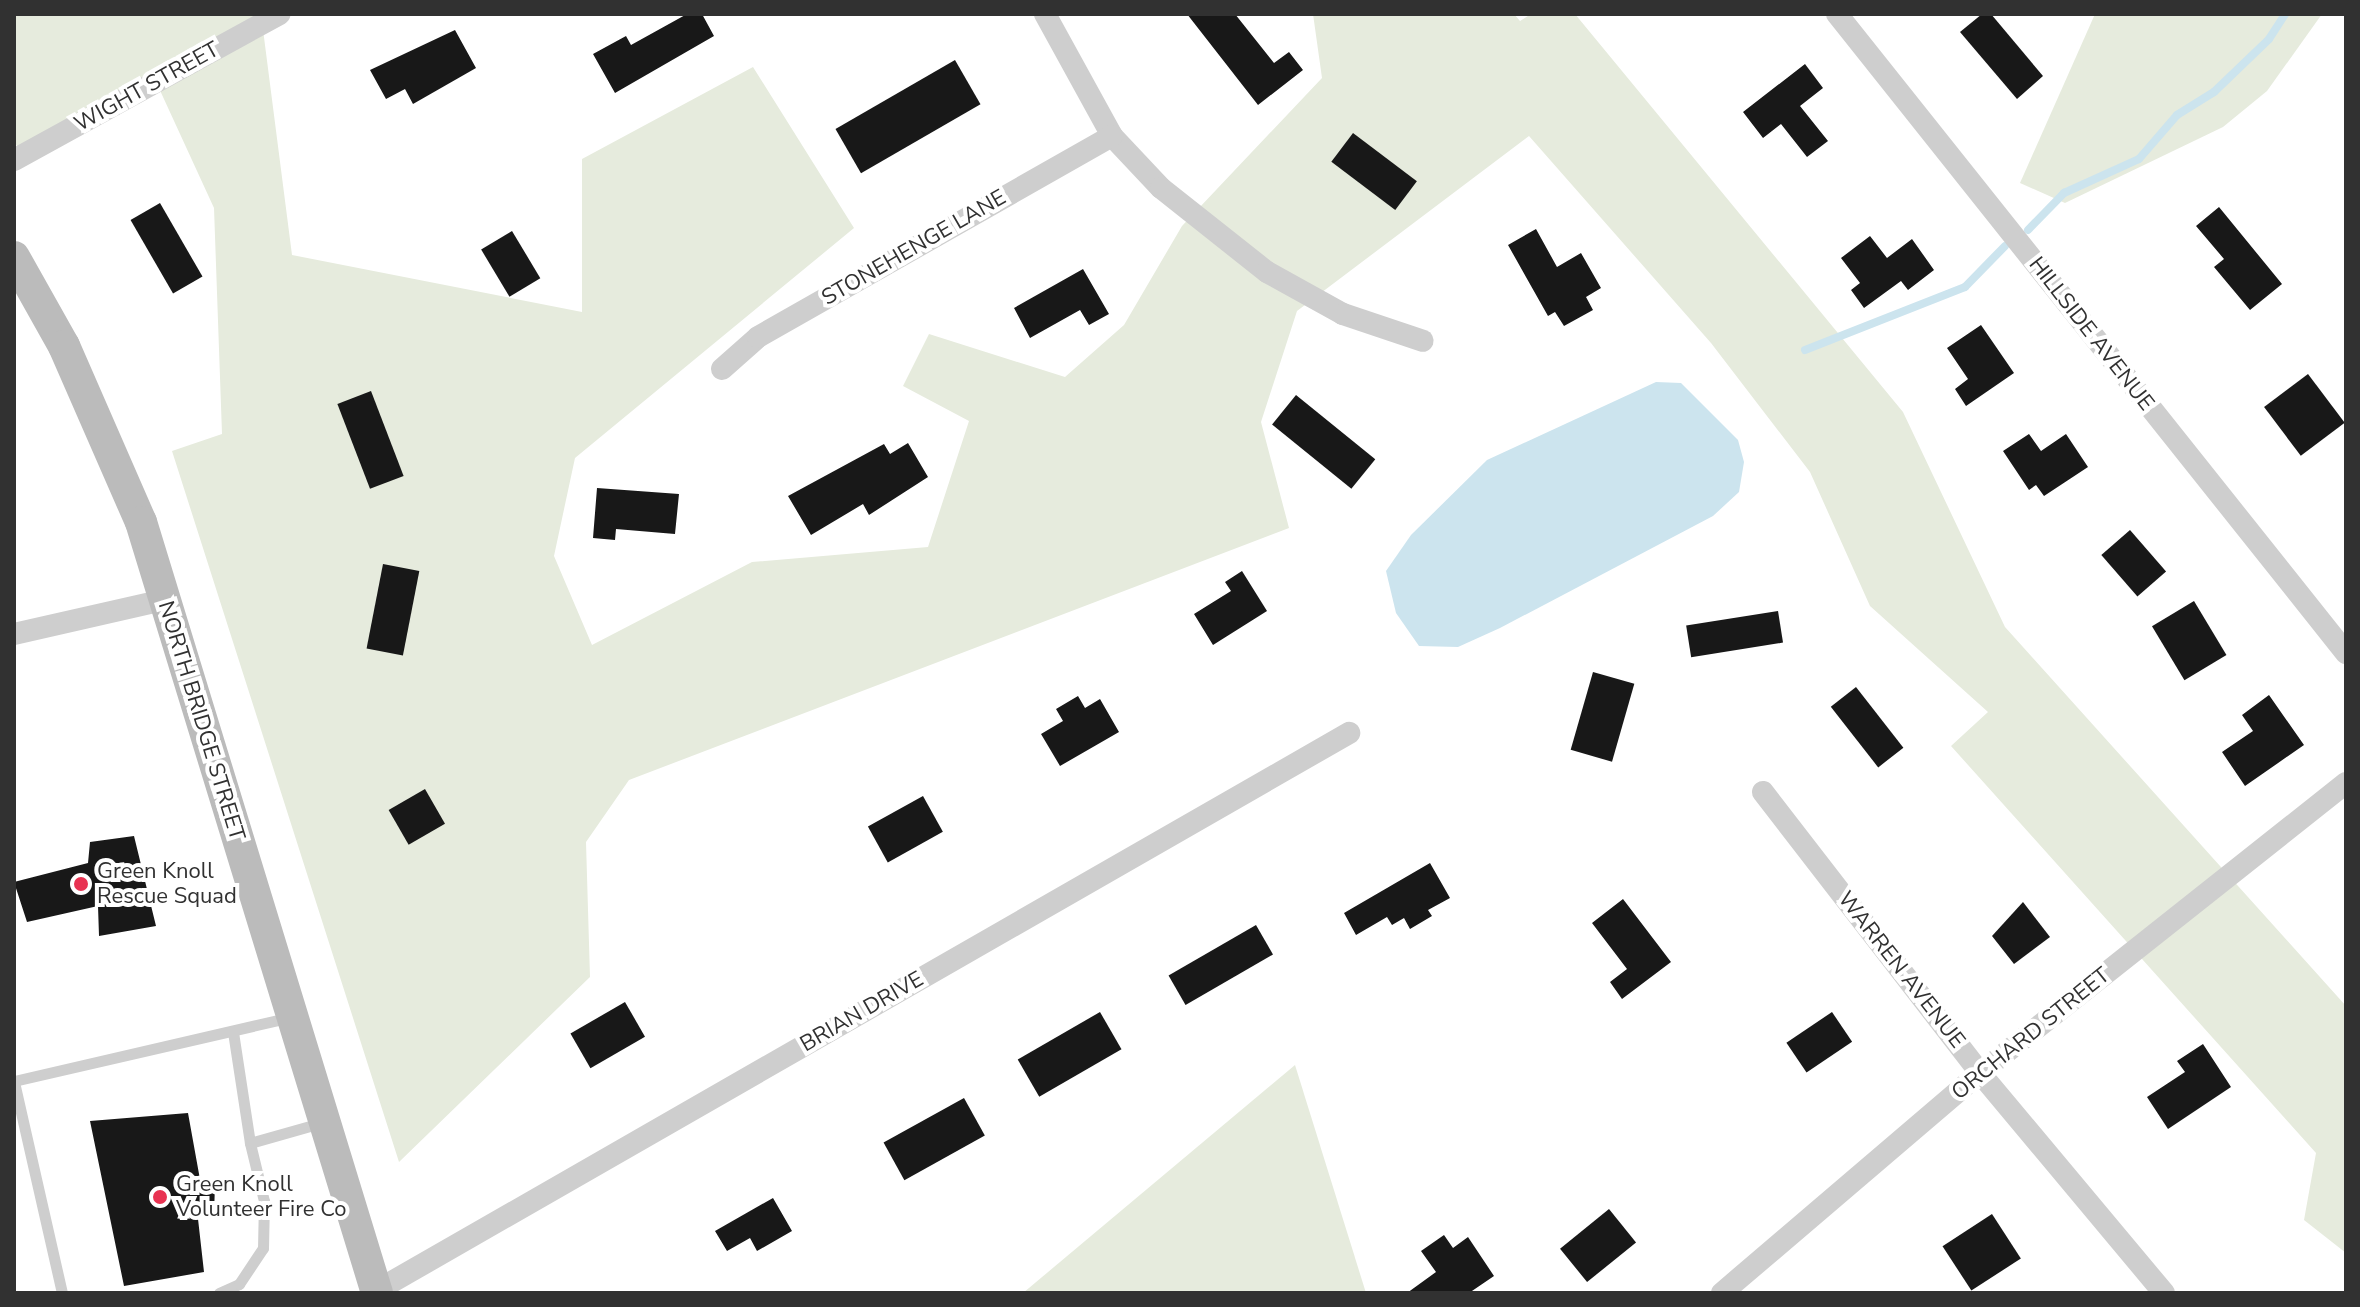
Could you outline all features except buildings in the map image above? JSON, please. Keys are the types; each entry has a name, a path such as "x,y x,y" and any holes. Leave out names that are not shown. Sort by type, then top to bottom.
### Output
{"street":[{"name":"WIGHT STREET","path":"14,160 280,14"},
{"path":"1045,14 1112,136 1161,188 1267,272 1343,314 1423,341"},
{"name":"HILLSIDE AVENUE","path":"1837,14 2346,653"},
{"name":"STONEHENGE LANE","path":"722,369 758,337 1112,136"},
{"name":"NORTH BRIDGE STREET","path":"14,257 106,435 164,600 376,1292"},
{"path":"14,634 164,600"},
{"name":"BRIAN DRIVE","path":"376,1292 1349,733"},
{"name":"ORCHARD STREET","path":"1722,1293 1980,1073 2346,783"},
{"name":"WARREN AVENUE","path":"1763,792 1980,1073 2164,1293"}],"lane":[{"path":"62,1293 14,1081 292,1016"},
{"path":"219,1293 239,1284 263,1248 264,1201 250,1143 233,1032"},
{"path":"250,1143 324,1121"}],"shaded area":[{"path":"14,14 261,14 292,255 582,312 582,159 753,67 854,228 575,458 554,556 592,645 752,562 928,547 969,421 903,386 929,334 1065,377 1124,325 1182,226 1322,78 1313,14 1514,14 1520,21 1531,14 1575,14 1903,412 2005,627 2346,1006 2346,1253 2304,1220 2316,1153 1951,746 1988,712 1870,606 1810,472 1711,343 1529,136 1297,311 1261,422 1289,528 629,780 586,842 590,977 399,1162 172,451 222,434 214,208 152,73 20,151 14,141"},
{"path":"2095,14 2322,14 2267,91 2223,127 2065,203 2020,183"},
{"path":"1295,1065 1366,1293 1023,1293"}],"water":[{"path":"1656,382 1681,383 1738,440 1744,462 1739,492 1713,516 1500,628 1458,647 1419,646 1396,613 1386,571 1411,535 1487,460"}],"waterway":[{"path":"2028,230 2064,193 2139,159 2177,115 2214,92 2269,39 2285,14"},
{"path":"1805,350 1965,287 2005,246"}],"place":[{"name":"Green Knoll Rescue Squad","path":"81,884"},
{"name":"Green Knoll Volunteer Fire Co","path":"160,1197"}]}
